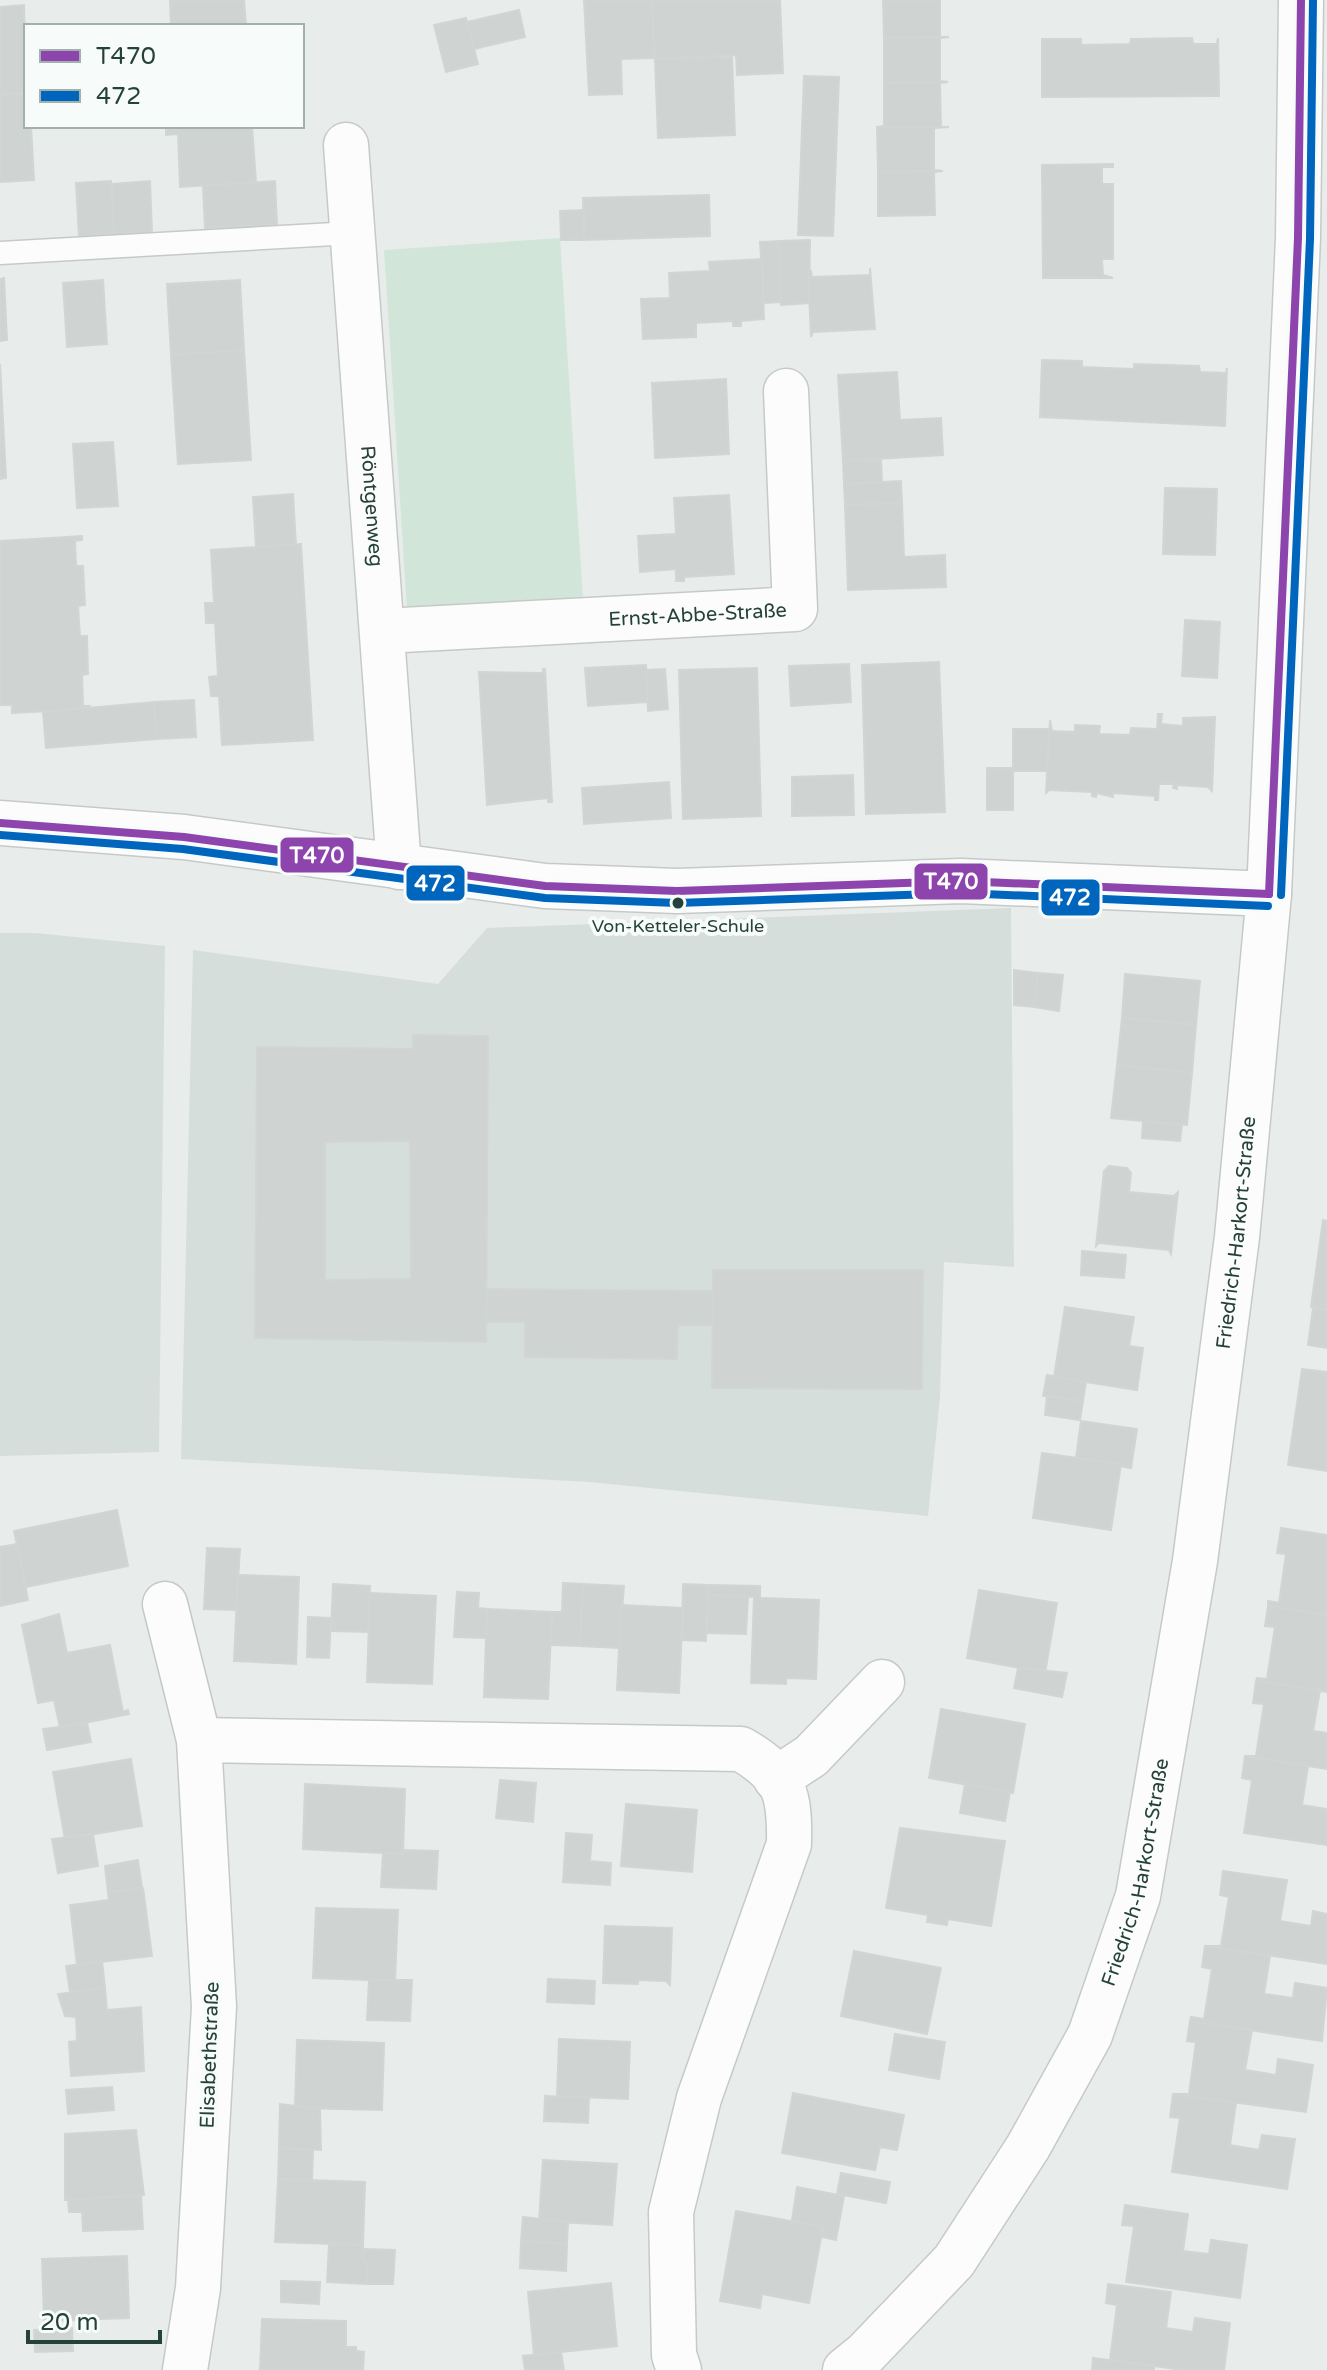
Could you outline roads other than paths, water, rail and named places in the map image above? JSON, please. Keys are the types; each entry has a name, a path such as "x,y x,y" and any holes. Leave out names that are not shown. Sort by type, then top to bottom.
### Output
{"street":[{"name":"Friedrich-Harkort-Straße","path":"845,2370 866,2353 954,2261 1028,2147 1090,2035 1138,1896 1195,1561 1235,1252 1269,894 1298,238 1301,0"},
{"name":"Röntgenweg","path":"346,145 399,867"},
{"name":"Ernst-Abbe-Straße","path":"384,631 795,609 786,391"},
{"path":"0,823 184,837 545,886 677,891 961,881 1269,894"},
{"name":"Elisabethstraße","path":"165,1604 199,1740 214,2007 198,2288 185,2370"},
{"path":"776,1779 811,1756 882,1682"},
{"path":"199,1740 741,1749 767,1765 790,1802 789,1844 699,2098 671,2212 674,2355 679,2370"}],"lane":[{"path":"0,253 352,233"}],"place":[{"name":"Von-Ketteler-Schule","path":"678,903"}]}
